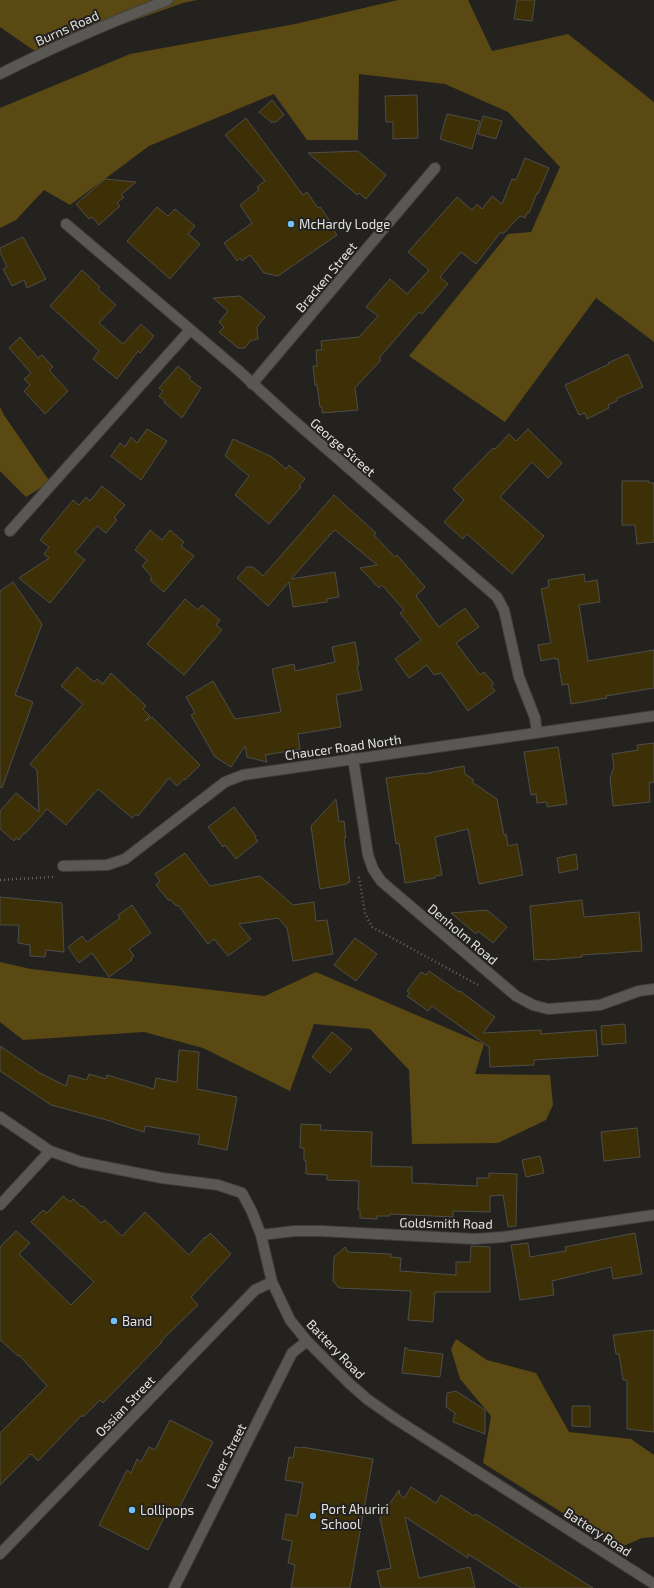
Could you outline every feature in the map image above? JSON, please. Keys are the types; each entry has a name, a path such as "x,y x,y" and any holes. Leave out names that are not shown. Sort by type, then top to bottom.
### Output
{"street":[{"name":"Burns Road","path":"0,74 31,58 114,21 168,0"},
{"name":"Bracken Street","path":"252,384 435,168"},
{"name":"George Street","path":"66,224 238,370 252,384 497,597 504,610 519,677 535,718 538,732"},
{"path":"10,531 190,330"},
{"name":"Chaucer Road North","path":"63,866 107,865 125,860 225,782 243,775 654,716"},
{"name":"Denholm Road","path":"353,758 368,855 373,869 381,881 516,996 533,1005 548,1009 600,1005 639,991 654,989"},
{"name":"Battery Road","path":"0,1117 50,1151 81,1162 162,1178 218,1185 242,1193 252,1212 261,1235 272,1282 290,1320 307,1341 350,1384 373,1404 654,1584"},
{"path":"0,1205 50,1151"},
{"name":"Goldsmith Road","path":"261,1235 294,1231 321,1231 475,1239 503,1237 654,1215"},
{"name":"Ossian Street","path":"0,1554 255,1290 272,1282"},
{"name":"Lever Street","path":"174,1588 292,1353 307,1341"}],"path":[{"path":"0,880 52,878 63,866"},
{"path":"359,876 365,913 372,927 480,986 499,981"}],"shaded area":[{"path":"0,0 197,0 183,3 39,54 0,27"},
{"path":"398,0 468,0 492,51 568,34 654,102 654,342 596,298 505,422 409,356 508,234 531,232 560,167 508,112 445,84 359,74 358,140 307,140 274,94 149,146 70,205 44,190 16,220 0,228 0,108 130,54 295,24"},
{"path":"0,407 50,482 26,497 0,471"},
{"path":"0,962 31,969 265,996 316,972 484,1044 475,1074 550,1075 553,1105 546,1120 498,1143 412,1144 409,1070 370,1029 314,1024 290,1091 203,1048 144,1032 23,1040 0,1022"},
{"path":"456,1339 487,1360 536,1373 569,1432 631,1439 654,1455 654,1537 642,1538 619,1548 483,1463 491,1416 460,1379 451,1349"}],"building":[{"path":"517,0 535,0 532,21 514,19"},
{"path":"417,95 418,138 393,139 393,122 386,122 385,96"},
{"path":"272,100 284,115 276,122 271,122 259,112"},
{"path":"447,114 480,121 472,149 440,139"},
{"path":"483,116 502,121 496,139 478,134"},
{"name":"McHardy Lodge","path":"246,118 303,195 307,192 318,208 320,207 333,225 331,226 337,235 278,276 264,273 250,255 242,261 240,258 237,261 224,243 252,223 240,205 259,190 257,187 265,181 225,135"},
{"path":"358,151 386,175 366,199 359,193 357,195 308,153"},
{"path":"525,158 549,168 529,213 527,213 525,218 520,216 503,234 501,232 476,264 461,252 440,277 448,284 422,314 419,312 379,358 381,360 355,388 358,410 322,413 317,385 315,385 313,366 317,366 316,350 322,350 321,341 359,337 378,316 366,307 390,279 407,294 429,270 408,252 457,197 472,210 477,204 482,209 492,196 502,204 512,179 516,180"},
{"path":"105,179 136,182 121,195 124,197 117,203 120,206 99,225 92,217 89,219 76,204"},
{"path":"157,207 168,216 175,209 195,226 188,234 200,244 170,279 127,241"},
{"path":"23,237 46,279 27,288 24,280 12,286 3,269 7,267 0,252 0,248"},
{"path":"82,270 100,287 98,289 116,305 99,323 123,344 141,324 154,336 140,353 138,351 117,379 93,359 99,351 50,306"},
{"path":"240,296 265,317 257,327 258,339 250,341 245,348 238,348 219,332 224,327 219,322 228,311 213,298"},
{"path":"20,337 38,358 42,355 53,367 49,370 68,391 45,414 24,391 30,385 24,379 31,373 9,348"},
{"path":"628,354 643,387 616,399 617,401 608,405 609,408 587,419 585,413 579,415 565,385"},
{"path":"178,366 191,377 189,379 201,388 182,418 159,396 163,391 159,388"},
{"path":"147,429 167,441 141,480 111,456 120,443 125,447 131,437 137,443"},
{"path":"528,429 562,463 548,478 532,462 500,497 544,536 512,574 467,534 463,539 444,522 464,500 453,489 493,448 495,449 509,434 516,441"},
{"path":"233,439 272,457 286,469 289,465 305,479 299,486 301,487 269,524 235,495 249,476 225,456"},
{"path":"622,481 649,481 649,483 654,483 654,542 637,544 635,525 622,525"},
{"path":"102,486 125,505 114,518 117,520 106,533 97,526 75,552 85,560 50,603 19,578 49,558 44,554 49,547 40,540 73,500 79,505 86,497 90,501"},
{"path":"334,495 376,533 374,535 395,557 397,555 425,587 416,596 439,627 465,608 479,627 456,643 480,675 484,672 494,684 491,686 495,691 468,711 441,673 434,675 427,665 409,678 395,659 421,640 400,613 404,610 382,585 379,588 360,568 377,565 335,530 330,535 329,534 329,536 291,579 335,572 339,597 327,599 327,602 293,607 289,582 268,606 237,578 247,567 253,567 263,576"},
{"path":"150,530 162,540 170,530 184,542 181,546 194,556 164,592 150,580 152,577 142,566 147,560 135,550"},
{"path":"584,574 585,582 597,580 600,602 579,605 588,661 654,650 654,688 606,696 607,698 571,704 568,684 562,685 558,659 556,660 555,658 541,661 538,645 551,643 541,589 549,587 548,580"},
{"path":"13,582 42,624 15,695 33,702 2,788 0,787 0,591"},
{"path":"185,599 198,610 202,605 220,620 216,625 222,630 184,675 147,644"},
{"path":"355,642 359,665 357,666 362,690 336,695 341,727 298,734 300,749 265,755 267,762 247,757 245,746 231,767 215,757 191,715 195,713 186,697 213,681 235,719 281,712 272,669 294,664 295,671 335,662 332,647"},
{"path":"77,667 94,682 97,679 103,684 111,673 146,706 143,709 150,716 145,721 152,717 200,765 177,786 169,778 138,816 136,814 132,818 98,789 66,825 47,809 19,840 16,838 14,841 0,829 0,811 16,793 39,812 37,770 30,764 83,704 61,686"},
{"path":"654,743 654,782 649,783 650,802 613,806 610,778 614,767 612,754 638,750 637,745"},
{"path":"558,747 567,804 547,807 547,802 537,803 536,794 531,795 524,752"},
{"path":"464,766 465,774 474,780 472,782 497,799 504,835 506,834 508,846 517,844 523,875 479,884 468,829 435,837 442,875 435,876 435,878 405,883 399,843 396,844 386,778 423,774"},
{"path":"336,799 339,822 344,821 346,838 344,838 350,882 347,884 320,889 311,826"},
{"path":"234,807 256,836 255,838 258,841 236,859 225,845 223,847 208,827"},
{"path":"185,853 210,886 260,876 293,905 314,902 316,921 327,920 333,954 293,961 287,928 278,918 239,924 251,939 228,956 214,939 208,944 178,905 176,906 171,900 168,900 156,885 160,881 155,874"},
{"path":"576,854 578,869 559,873 557,858"},
{"path":"0,897 62,903 64,952 46,950 45,957 30,956 30,945 18,943 19,925 0,925"},
{"path":"582,900 584,917 639,912 642,951 534,960 530,906"},
{"path":"132,905 151,933 129,949 134,956 131,958 132,960 109,977 92,953 79,963 68,947 82,936 87,942 120,918 118,915"},
{"path":"487,910 507,927 493,943 478,931 476,934 451,913"},
{"path":"355,938 377,954 356,981 334,965"},
{"path":"429,971 459,992 460,991 495,1017 483,1033 541,1030 541,1034 596,1030 598,1056 534,1060 534,1065 490,1067 489,1047 432,1006 428,1011 407,996 410,993 407,991 421,972 426,975"},
{"path":"625,1024 626,1043 602,1045 601,1026"},
{"path":"332,1032 352,1049 330,1073 312,1057"},
{"path":"0,1046 40,1073 66,1086 69,1075 87,1080 89,1074 106,1079 107,1075 154,1089 156,1078 177,1082 179,1050 199,1052 197,1089 237,1097 227,1150 198,1144 200,1135 145,1126 144,1132 114,1122 51,1105 0,1071"},
{"path":"301,1124 321,1125 320,1130 372,1132 371,1166 412,1167 412,1183 477,1186 477,1178 489,1178 489,1173 517,1174 516,1226 508,1227 503,1195 490,1196 490,1212 453,1211 453,1217 390,1214 390,1216 377,1216 377,1219 360,1218 360,1210 358,1210 359,1181 327,1180 327,1175 306,1174 304,1148 300,1148"},
{"path":"637,1128 640,1157 604,1161 601,1132"},
{"path":"540,1156 544,1173 526,1177 522,1160"},
{"path":"63,1196 70,1202 73,1199 82,1207 83,1206 101,1223 105,1220 122,1236 145,1212 189,1255 210,1233 231,1254 191,1297 198,1305 161,1341 162,1342 103,1403 100,1400 83,1417 82,1415 38,1461 31,1454 0,1485 0,1433 47,1386 19,1355 18,1356 0,1340 0,1247 16,1231 30,1243 19,1254 71,1305 94,1282 31,1222 43,1210 47,1213"},
{"path":"635,1233 642,1274 613,1279 611,1267 552,1281 554,1295 520,1300 511,1245 528,1243 530,1257 566,1251 565,1247"},
{"path":"471,1246 490,1247 490,1292 435,1292 433,1322 408,1320 411,1291 339,1288 333,1281 334,1257 345,1247 348,1252 391,1254 391,1257 401,1258 400,1271 456,1275 456,1262 470,1262"},
{"path":"654,1330 654,1432 627,1429 627,1380 623,1380 619,1354 616,1354 613,1335"},
{"path":"405,1347 409,1350 443,1354 440,1377 402,1373"},
{"path":"456,1391 485,1410 485,1434 453,1422 455,1413 446,1407 447,1393"},
{"path":"572,1406 590,1406 590,1427 572,1426"},
{"path":"170,1420 213,1442 176,1514 169,1508 148,1550 99,1525 127,1470 131,1473 137,1459 141,1462 149,1447 155,1450"},
{"path":"295,1447 373,1459 350,1588 291,1588 295,1565 288,1563 292,1541 282,1539 286,1514 297,1516 303,1483 285,1480 289,1457 293,1458"},
{"path":"411,1487 436,1503 441,1495 474,1516 476,1514 593,1588 521,1588 468,1554 468,1558 405,1517 419,1578 470,1567 475,1588 381,1588 377,1571 391,1568 380,1518 399,1490 400,1495 404,1498"}],"place":[{"name":"McHardy Lodge","path":"291,224"},
{"name":"Band","path":"114,1321"},
{"name":"Lollipops","path":"132,1510"},
{"name":"Port Ahuriri School","path":"313,1516"}]}
